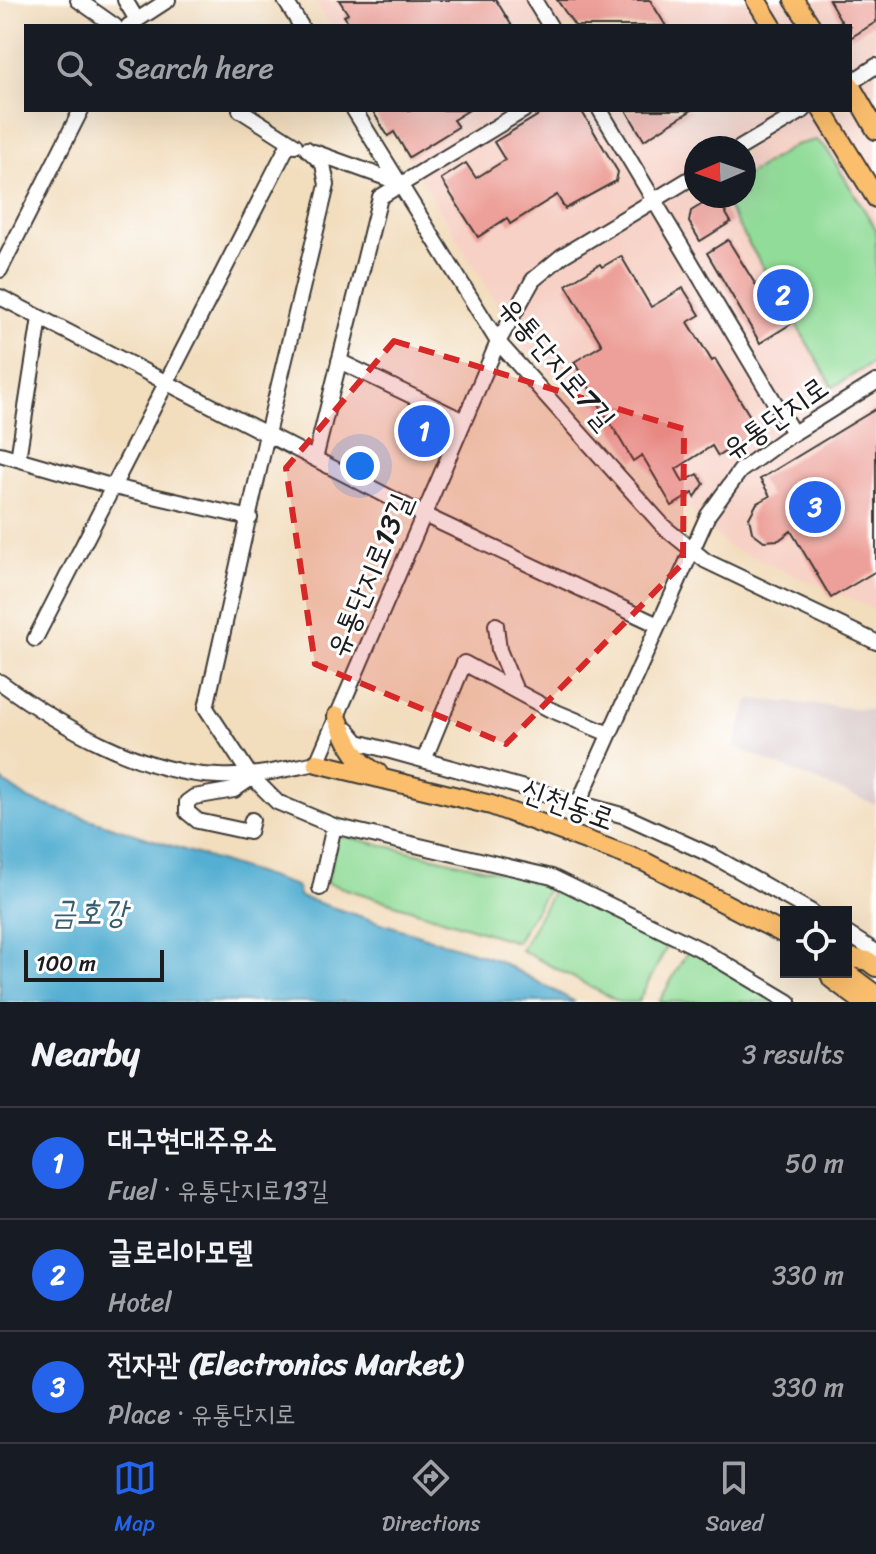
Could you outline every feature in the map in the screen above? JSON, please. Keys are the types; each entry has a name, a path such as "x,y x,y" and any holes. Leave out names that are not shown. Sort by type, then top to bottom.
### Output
{"main road":[{"path":"756,0 771,24"},
{"path":"794,0 810,24"},
{"path":"852,88 876,130"},
{"path":"823,112 876,198"},
{"path":"337,716 358,758 370,769 411,786"},
{"name":"신천동로","path":"317,763 491,805 645,862 780,927"},
{"path":"852,958 868,961 876,967"},
{"path":"852,977 876,995"},
{"path":"832,978 863,1002"}],"street":[{"path":"78,0 112,24"},
{"path":"125,0 133,23 168,0"},
{"path":"285,0 300,24"},
{"path":"534,0 549,24"},
{"path":"852,83 876,66"},
{"path":"0,270 80,112"},
{"path":"243,112 289,143 400,183"},
{"name":"유통단지로7길","path":"355,112 498,342 665,528 706,561 849,627"},
{"path":"315,459 380,197 521,112"},
{"path":"601,112 793,433"},
{"path":"756,138 801,112"},
{"path":"35,639 289,143"},
{"path":"307,149 323,164 327,185 206,708 250,775 277,802 334,826 552,877 700,949 789,1002"},
{"name":"유통단지로13길","path":"317,763 498,342 533,280 562,256 684,182"},
{"path":"0,297 424,515 658,625"},
{"path":"18,459 40,318"},
{"path":"339,361 464,421"},
{"name":"유통단지로","path":"691,549 708,515 740,471 793,433 876,382"},
{"path":"0,454 114,487 250,518"},
{"path":"579,802 691,549"},
{"path":"496,625 499,650 516,691"},
{"path":"849,627 876,635"},
{"path":"849,627 876,642"},
{"path":"424,760 464,663 549,709 609,734"},
{"path":"0,682 33,707 133,758 177,770 218,776 250,775 317,763"},
{"path":"337,716 358,742 625,816 713,856 791,906"},
{"path":"250,775 250,779 234,790 194,797 187,802 187,812 198,821 249,832 252,820"},
{"path":"320,888 334,826"},
{"path":"852,937 876,952"}],"highlighted area":[{"path":"394,341 684,429 683,563 506,744 315,664 286,468"}],"shaded area":[{"path":"314,0 876,0 876,610 727,546 522,346 381,112 852,112 852,24 329,24"},
{"path":"749,699 876,710 876,805 734,747"}],"green space":[{"path":"816,140 826,148 876,229 876,361 833,387 728,208 756,208 756,169 795,145"},
{"path":"338,835 551,884 516,942 327,883"},
{"path":"556,885 668,945 638,1002 619,1002 521,950"},
{"path":"689,949 779,1002 659,1002"}],"water":[{"name":"금호강","path":"0,779 30,800 296,886 300,897 497,960 575,1002 0,1002"}],"building":[{"path":"339,0 496,0 511,24 350,24 344,16 348,14"},
{"path":"557,0 650,0 665,24 574,24"},
{"path":"829,0 876,0 876,22 852,37 852,24 843,24"},
{"path":"373,112 466,112 453,120 458,127 409,157 394,132 388,136"},
{"path":"544,112 582,112 618,172 616,181 565,209 557,195 510,224 507,218 478,237 441,179 466,163 476,178 505,160 494,142"},
{"path":"627,112 689,112 644,140"},
{"path":"696,208 723,208 731,222 700,241 689,222 691,211"},
{"path":"728,240 759,290 770,283 794,322 760,343 707,253"},
{"path":"621,256 651,307 683,288 700,315 688,322 712,361 715,359 759,431 718,456 712,446 676,469 683,482 698,474 704,484 695,497 693,493 672,506 642,455 633,461 574,362 602,345 566,285 600,264 602,267"},
{"path":"876,409 876,571 831,598 791,531 779,540 764,541 752,532 749,518 757,503 770,496 760,479"}],"place":[{"name":"글로리아모텔","path":"783,295"},
{"name":"대구현대주유소","path":"424,431"},
{"name":"전자관 (Electronics Market)","path":"815,507"}]}
